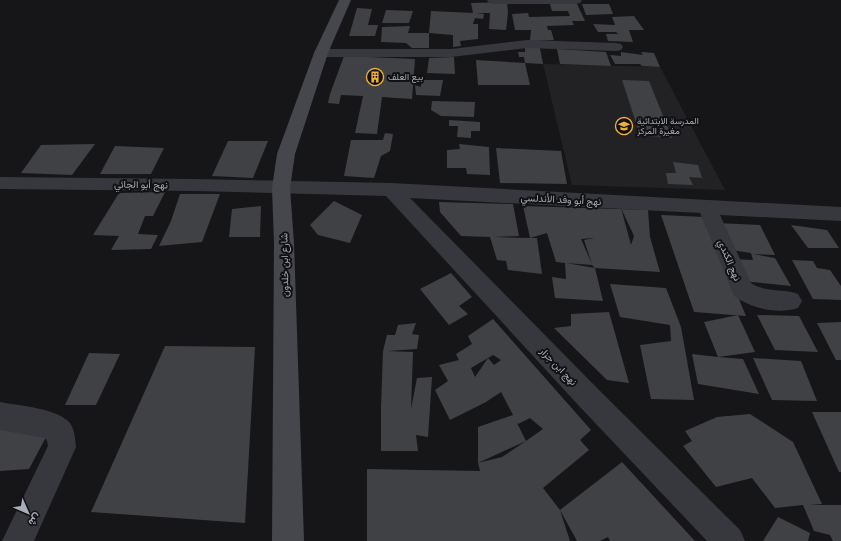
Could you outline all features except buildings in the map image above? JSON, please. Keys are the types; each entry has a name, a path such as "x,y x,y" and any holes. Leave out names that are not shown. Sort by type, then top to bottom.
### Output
{"street":[{"name":"شارع ابن خلدون","path":"288,541 284,243 281,188 286,154 321,53 345,0"},
{"path":"492,0 576,0"},
{"path":"321,53 451,53 527,44 616,47"},
{"name":"نهج أبو الجائي","path":"0,183 195,185 281,188"},
{"name":"نهج أبو وفد الأندلسي","path":"281,188 391,190 841,214"},
{"name":"نهج ابن جزار","path":"391,190 584,393 729,541"},
{"name":"نهج الكندي","path":"707,207 742,289 759,299 790,301"},
{"path":"0,416 52,426 60,434 62,446 18,541"}],"shaded area":[{"name":"المدرسة الابتدائية مغيرة المركز","path":"543,64 660,67 725,190 572,185"}],"place":[{"name":"بيع العلف","path":"375,77"},
{"name":"المدرسة الابتدائية مغيرة المركز","path":"624,126"}]}
